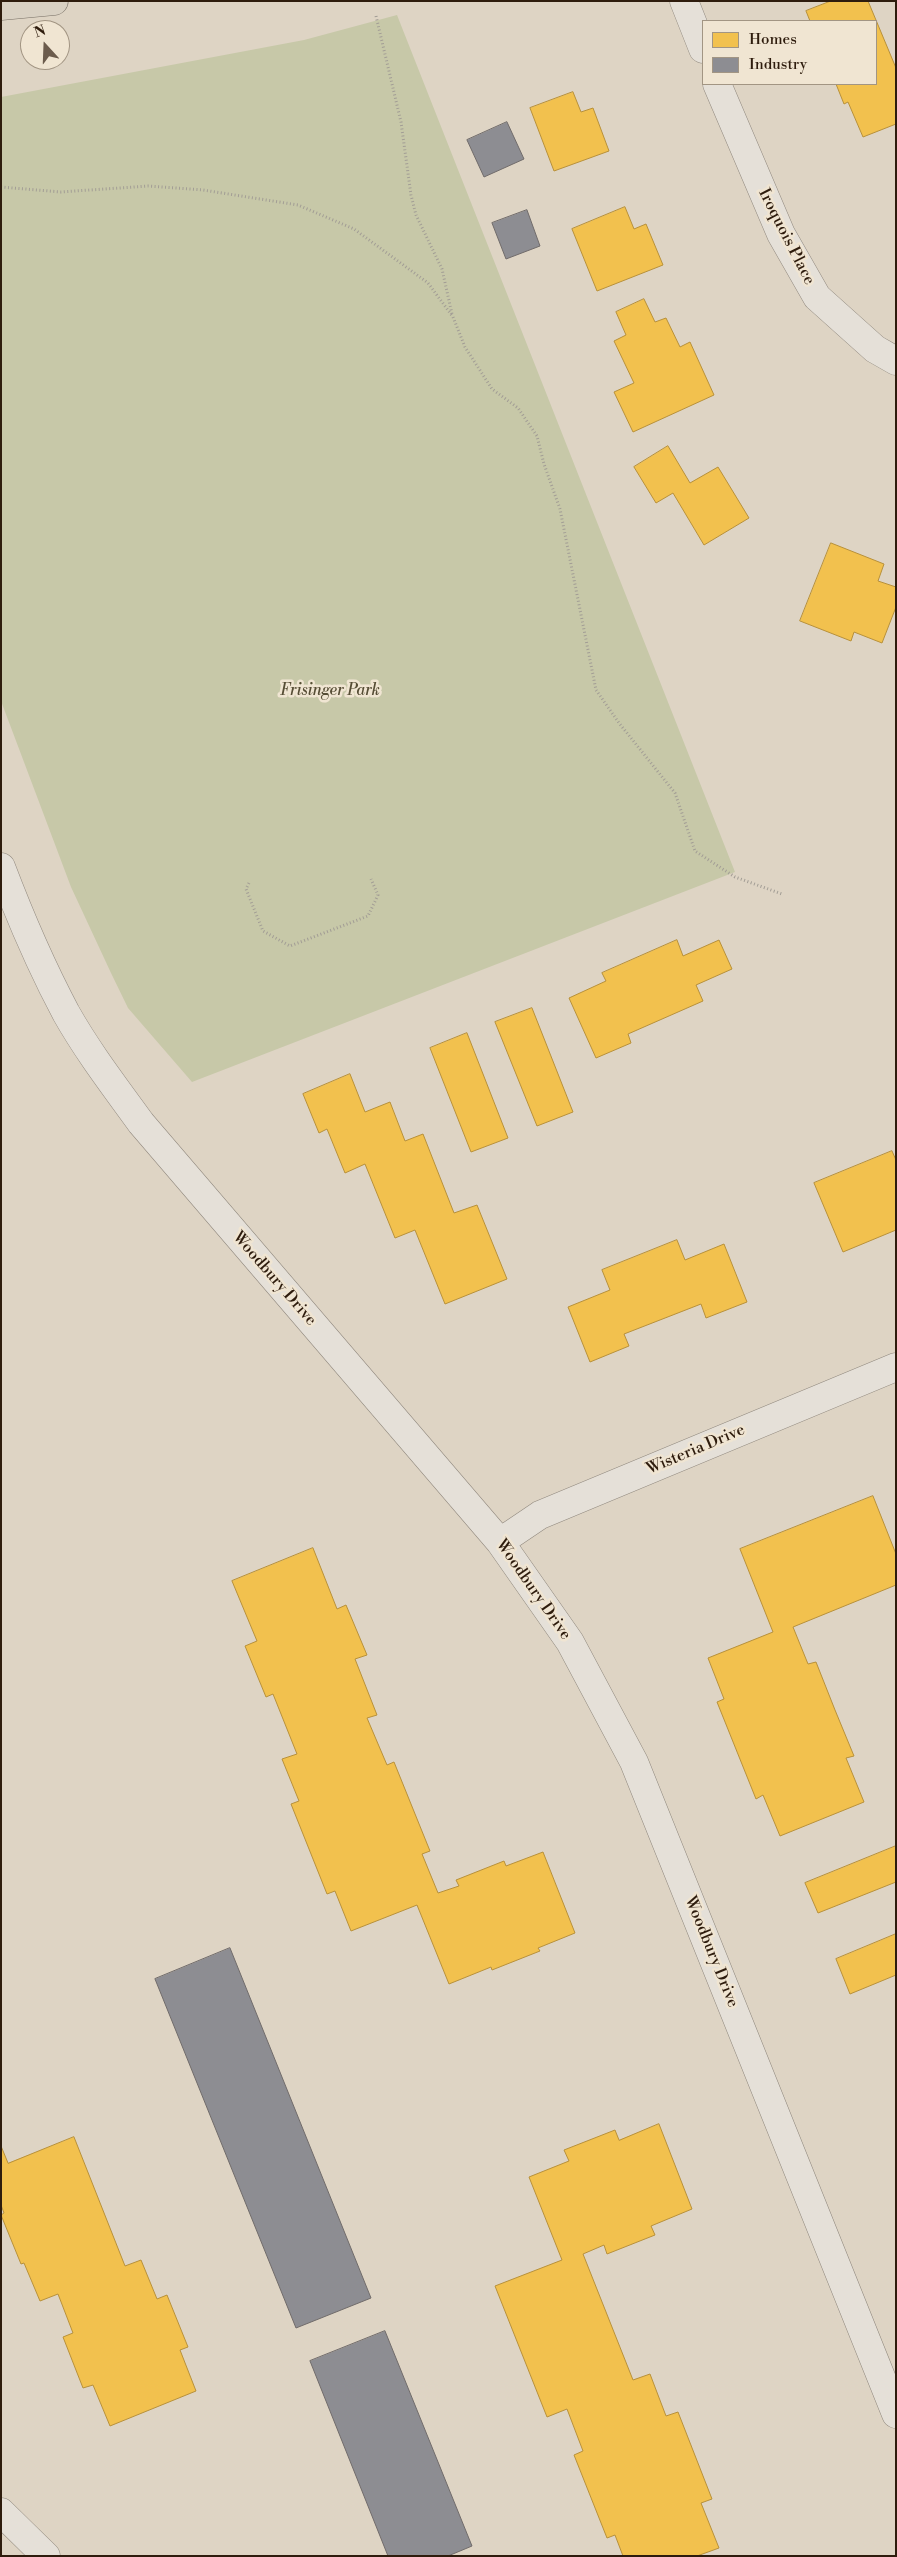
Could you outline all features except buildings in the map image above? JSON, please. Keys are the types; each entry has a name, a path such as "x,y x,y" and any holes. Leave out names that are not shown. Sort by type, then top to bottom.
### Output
{"main road":[{"path":"1,6 54,1"}],"street":[{"path":"684,1 702,46"},
{"name":"Iroquois Place","path":"717,85 781,234 817,297 875,349 896,361"},
{"name":"Woodbury Drive","path":"1,867 44,969 67,1013 92,1055 141,1123 500,1542 570,1642 634,1762 896,2414"},
{"name":"Wisteria Drive","path":"500,1542 540,1515 896,1367"},
{"path":"1,2512 46,2556"}],"path":[{"path":"376,16 401,122 406,169 416,215 442,269 453,317 461,338 476,366 492,389 518,408 537,436 544,464 560,509 596,690 619,723 675,794 695,851 735,877 782,894"},
{"path":"1,187 61,192 148,186 203,190 298,205 354,229 428,283 442,299 453,317"},
{"path":"249,883 246,889 263,931 290,946 368,916 378,895 371,879"}],"green space":[{"name":"Frisinger Park","path":"397,15 735,872 192,1082 128,1008 71,887 1,701 1,97 304,40"}]}
